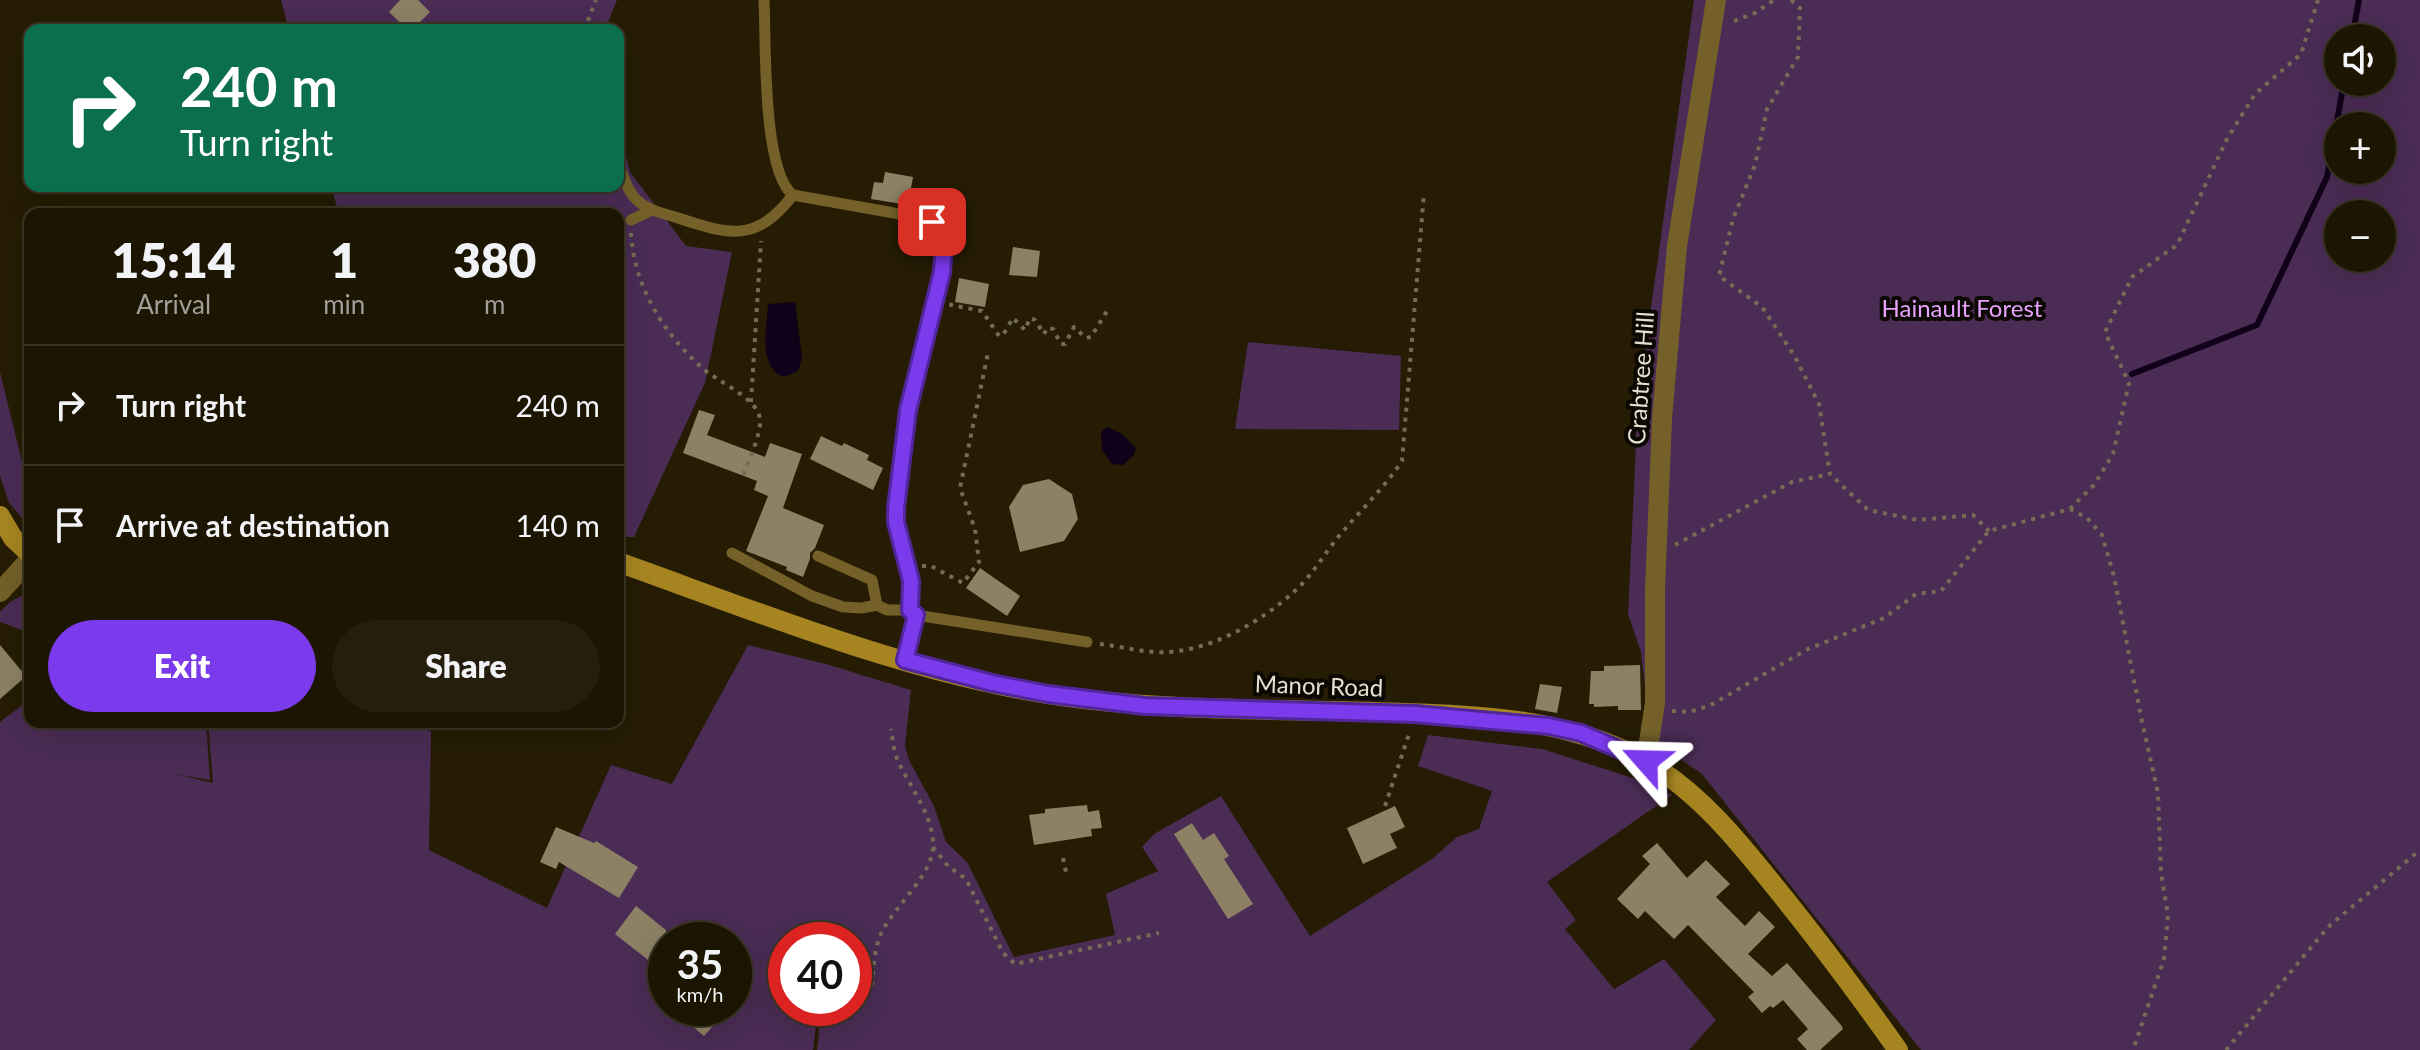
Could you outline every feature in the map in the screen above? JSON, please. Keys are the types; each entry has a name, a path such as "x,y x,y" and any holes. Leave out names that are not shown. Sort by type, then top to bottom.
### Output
{"street":[{"name":"Crabtree Hill","path":"1646,761 1655,703 1656,557 1662,419 1677,246 1716,0"},
{"path":"0,516 24,550"},
{"path":"0,592 24,564"},
{"name":"Manor Road","path":"624,564 797,626 905,660 1048,694 1145,706 1415,714 1549,726 1581,733 1646,761 1669,776 1708,810 1746,850 1828,952 1898,1050"}],"lane":[{"path":"764,0 767,96 780,178 793,195 932,222 940,231 944,243 942,272 908,410 896,508 896,522 909,572 913,613 905,660"},
{"path":"624,178 631,195 652,210 727,233 749,230 776,218 793,195"},
{"path":"631,220 652,210"},
{"path":"732,553 812,596 843,607 877,605 887,610 1087,642"},
{"path":"818,556 872,580 877,605"}],"path":[{"path":"586,24 596,0"},
{"path":"1711,29 1755,13 1774,0"},
{"path":"1791,0 1800,8 1798,57 1767,109 1755,165 1733,219 1719,276 1762,307 1794,355 1819,404 1830,474 1868,510 1918,520 1973,515 1989,531"},
{"path":"1655,703 1672,711 1689,712 1709,706 1806,650 1884,618 1916,594 1941,591 1989,531 2024,524 2070,509 2094,485 2113,454 2129,383 2105,332 2132,277 2177,245 2227,139 2255,94 2301,54 2318,0"},
{"path":"1087,642 1156,652 1189,650 1269,614 1300,586 1391,477 1402,461 1424,193"},
{"path":"751,402 761,240 776,218"},
{"path":"631,220 634,265 652,308 702,368 751,402 760,418 742,478"},
{"path":"953,293 951,305 982,311 999,336 1003,335 1013,318 1025,330 1030,318 1035,320 1044,334 1047,328 1053,329 1061,344 1065,344 1074,327 1086,338 1091,337 1107,311"},
{"path":"909,572 925,565 931,566 963,583 979,562 975,529 960,488 988,353"},
{"path":"1656,557 1792,482 1830,474"},
{"path":"2070,509 2087,518 2102,535 2114,576 2158,793 2161,873 2168,915 2164,959 2133,1050"},
{"path":"1385,806 1415,714"},
{"path":"891,729 899,764 921,804 933,847 948,866 966,879 1003,953 1015,964 1159,933"},
{"path":"872,985 882,931 899,903 923,874 933,847"},
{"path":"2226,1050 2328,927 2420,850"},
{"path":"1063,858 1067,877"}],"green space":[{"path":"281,0 617,0 607,24 287,24"},
{"name":"Hainault Forest","path":"1694,0 2420,0 2420,1050 1921,1050 1702,774 1674,755 1639,744 1648,713 1641,652 1628,614 1638,401"},
{"path":"624,148 630,172 686,246 732,252 705,383 634,537 624,537 624,208 337,208 333,192 624,192"},
{"path":"1248,342 1401,356 1399,430 1235,429"},
{"path":"0,372 24,470 24,520 9,503 0,476"},
{"path":"24,594 24,631 0,622 0,612"},
{"path":"748,645 826,664 911,690 905,746 909,760 934,806 946,842 967,862 1014,957 1115,935 1106,894 1158,871 1142,847 1154,834 1221,796 1310,936 1432,859 1457,837 1479,829 1492,791 1418,766 1428,735 1542,749 1636,779 1672,795 1547,882 1576,920 1565,929 1614,989 1664,959 1716,1020 1689,1050 817,1050 819,1026 872,1026 872,922 768,922 768,1026 816,1026 813,1050 0,1050 0,722 24,704 24,728 206,728 210,780 176,774 213,783 208,728 415,728 431,731 429,850 547,908 611,765 672,784"}],"shaded area":[{"path":"795,302 802,358 798,371 784,377 770,365 767,356 768,304"},
{"path":"1108,427 1123,435 1136,448 1134,455 1123,465 1112,464 1102,450 1101,432"}],"building":[{"path":"400,0 418,0 430,12 418,24 402,24 389,12"},
{"path":"885,172 913,177 908,205 871,199 874,182 883,183"},
{"path":"1013,247 1040,251 1037,277 1009,275"},
{"path":"959,278 989,284 985,307 955,302"},
{"path":"699,410 715,415 707,435 765,457 770,443 802,454 783,508 824,525 810,553 803,577 786,570 787,567 746,551 768,496 754,490 757,481 683,453"},
{"path":"821,436 869,455 867,460 883,468 873,490 810,459"},
{"path":"1049,479 1072,494 1078,519 1064,541 1020,552 1009,507 1023,485"},
{"path":"980,568 1020,596 1007,616 966,588"},
{"path":"0,645 24,674 24,678 0,699"},
{"path":"1640,665 1641,710 1618,710 1618,706 1594,707 1594,704 1589,704 1591,671 1604,671 1604,666"},
{"path":"1540,684 1562,687 1557,713 1535,709"},
{"path":"1087,805 1088,812 1099,810 1102,828 1091,829 1092,836 1034,845 1029,815 1045,813 1045,809"},
{"path":"1395,806 1405,827 1390,834 1397,848 1363,864 1347,828"},
{"path":"1192,823 1203,840 1214,833 1229,856 1224,859 1253,904 1228,919 1174,834"},
{"path":"556,827 594,843 596,841 638,867 619,898 559,862 556,869 540,862"},
{"path":"1657,843 1687,878 1706,860 1730,884 1716,897 1745,926 1759,911 1775,927 1748,954 1772,976 1787,963 1841,1025 1843,1029 1820,1050 1807,1050 1797,1039 1808,1029 1783,1000 1762,1013 1748,997 1754,992 1688,925 1674,939 1645,911 1638,919 1617,899 1650,864 1642,856"},
{"path":"636,906 656,922 648,922 648,960 615,934"},
{"path":"692,1026 713,1026 704,1036"}],"waterway":[{"path":"2355,24 2359,0"},
{"path":"2132,374 2257,325 2327,177 2341,96"}],"route":[{"path":"932,222 940,231 944,243 942,272 908,410 896,508 896,522 911,581 910,610 916,615 905,660 1048,694 1145,706 1415,714 1549,726 1581,733 1646,761"}]}
